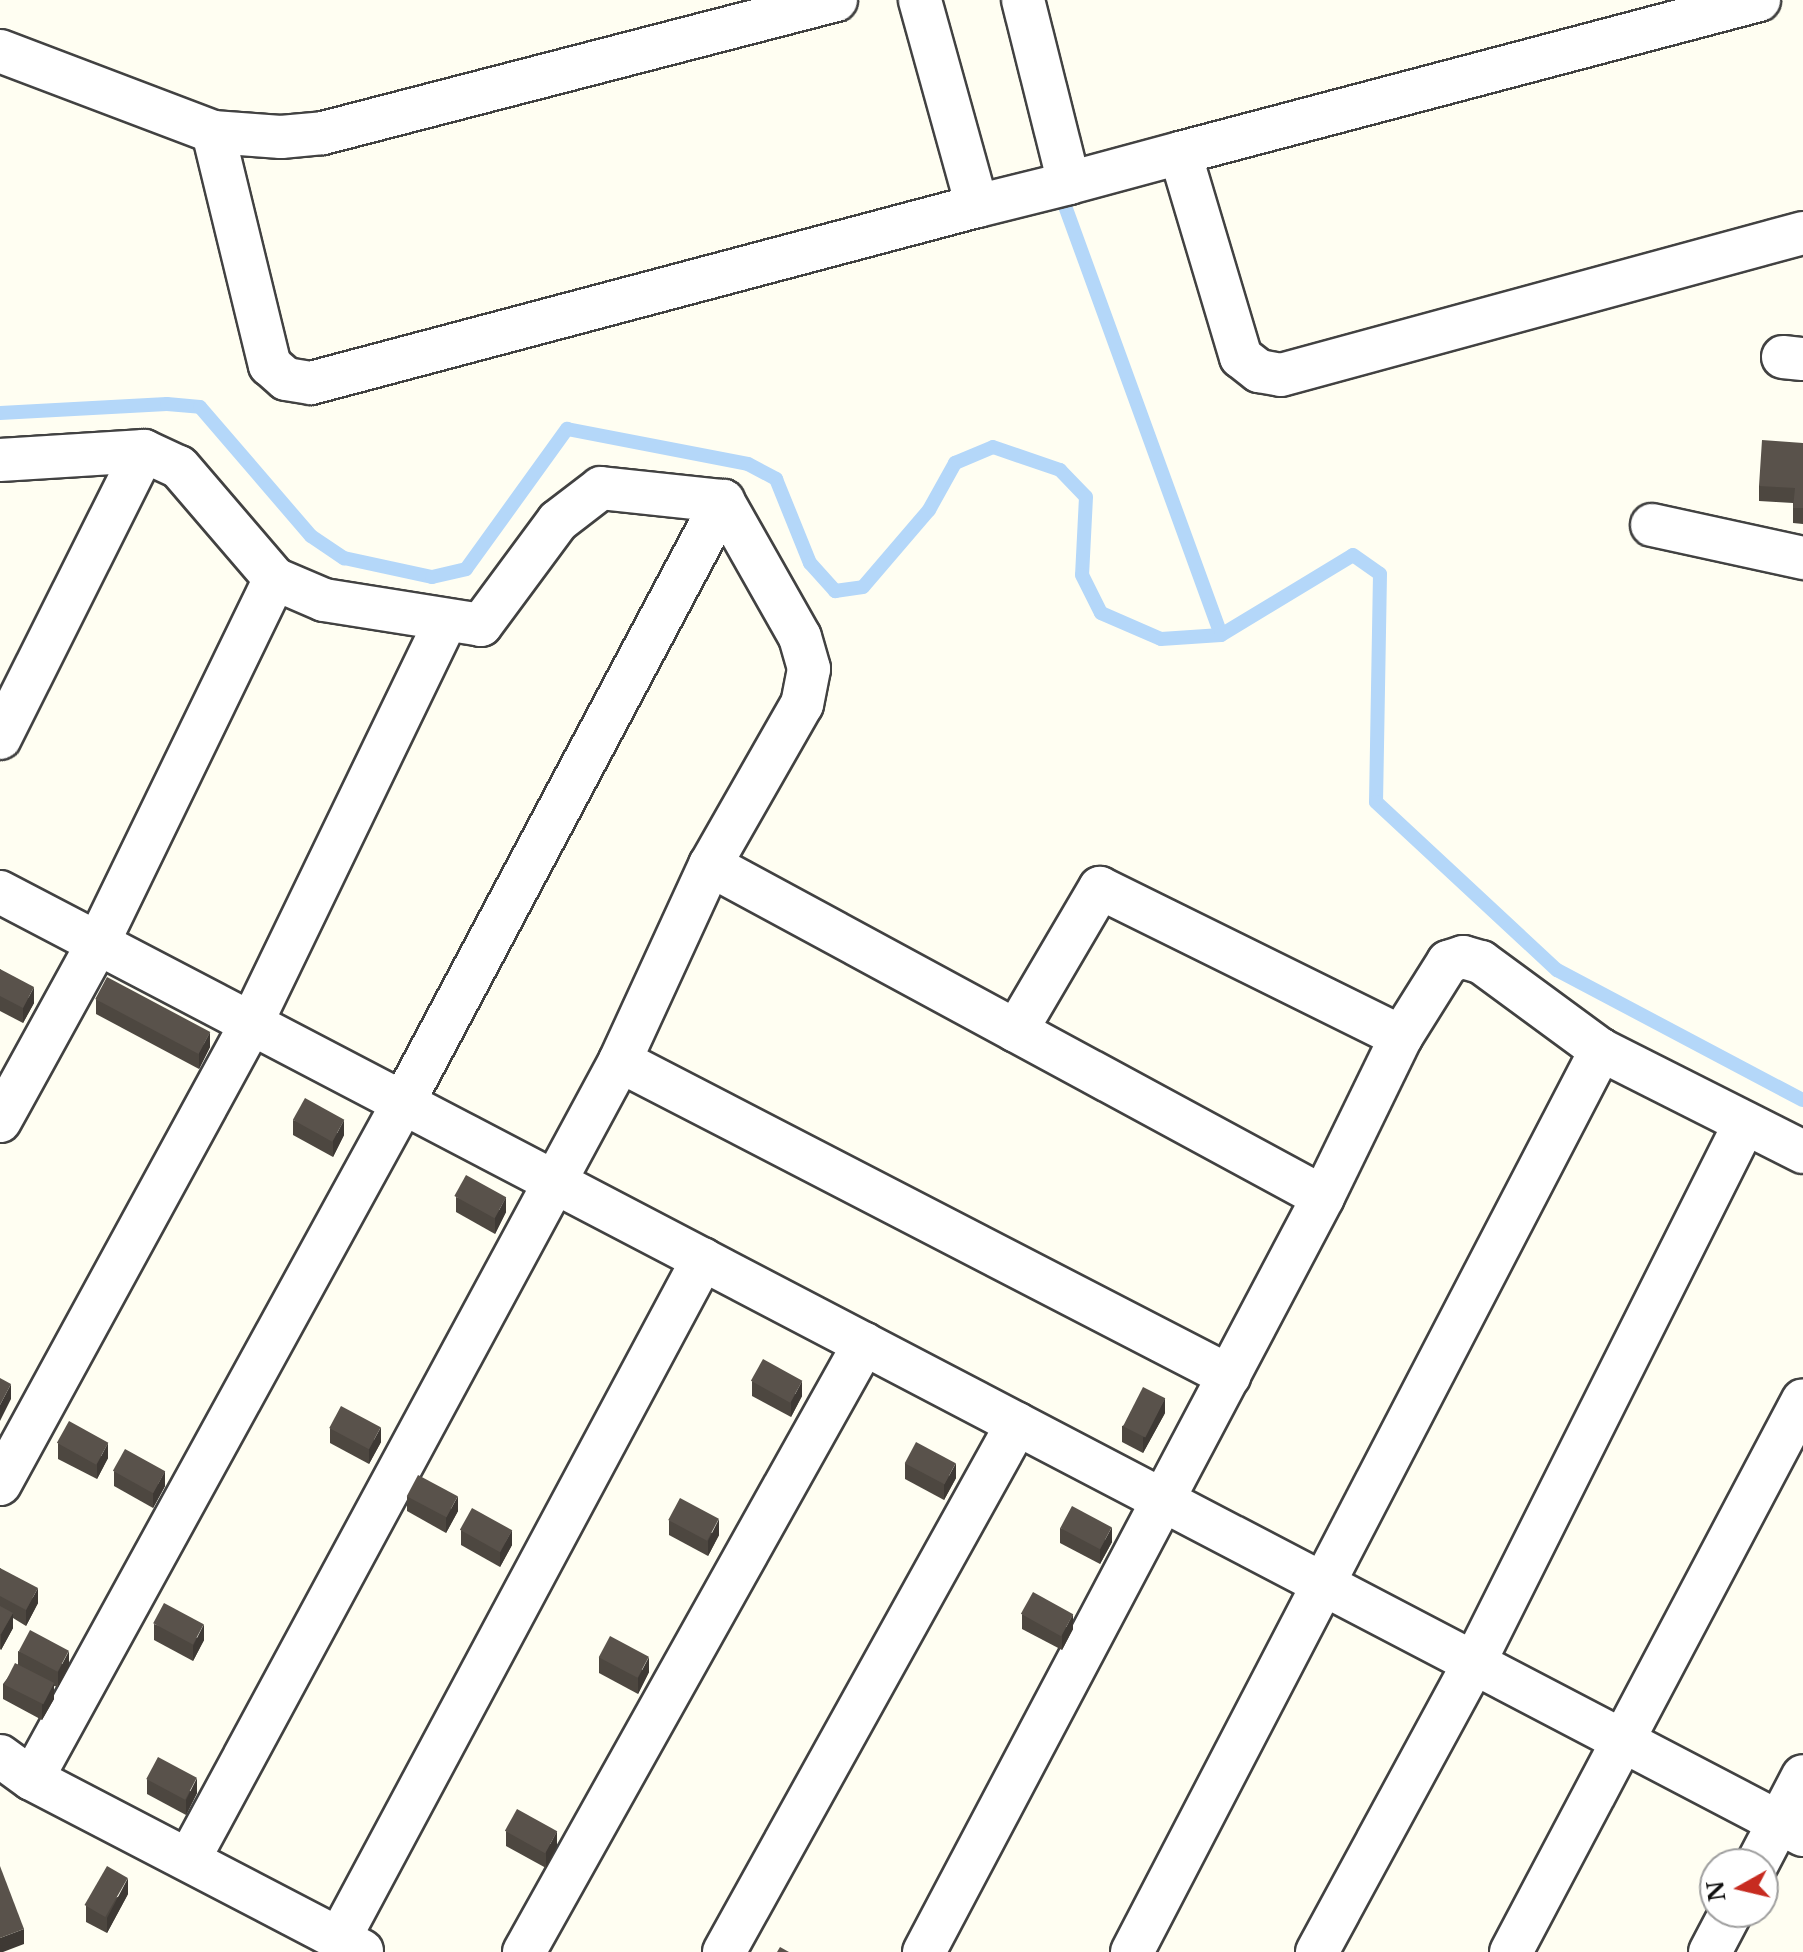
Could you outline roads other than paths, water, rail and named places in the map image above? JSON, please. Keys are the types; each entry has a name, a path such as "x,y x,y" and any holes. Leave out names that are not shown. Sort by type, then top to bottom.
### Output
{"street":[{"path":"0,51 213,132 281,137 323,133 836,0"},
{"path":"920,0 977,206"},
{"path":"1023,0 1069,183"},
{"path":"213,132 270,365 286,379 311,383 1759,0"},
{"path":"1180,153 1241,357 1259,371 1281,375 1803,233"},
{"path":"0,738 144,451"},
{"path":"0,460 144,451 179,467 275,579 324,600 481,625 558,521 601,488 723,501"},
{"path":"189,1859 552,1181 620,1061 710,865 802,704 809,669 800,637 723,501"},
{"path":"703,1259 351,1945 16,1767 403,1103 723,501"},
{"path":"1652,525 1803,558"},
{"path":"0,1121 98,943 275,579"},
{"path":"0,1484 251,1024 446,621"},
{"path":"710,865 1323,1197"},
{"path":"1016,1031 1100,888 1401,1037"},
{"path":"0,892 1791,1829"},
{"path":"924,1952 1323,1197 1401,1037 1448,962 1463,957 1481,962 1601,1050 1803,1152"},
{"path":"1132,1952 1601,1050"},
{"path":"620,1061 1229,1376"},
{"path":"1317,1952 1474,1663 1745,1123"},
{"path":"524,1952 864,1344"},
{"path":"1511,1952 1625,1742 1803,1400"},
{"path":"724,1952 1017,1424"},
{"path":"1773,1848 1791,1829 1803,1776"},
{"path":"1710,1952 1723,1928"}],"waterway":[{"path":"1065,206 1221,635"},
{"path":"0,413 167,404 200,407 311,536 344,558 432,577 466,569 567,429 748,464 776,479 810,563 835,591 863,587 929,510 955,463 993,447 1060,470 1086,497 1082,575 1101,613 1161,639 1221,635 1353,555 1380,574 1376,802 1557,970 1803,1100"}]}
